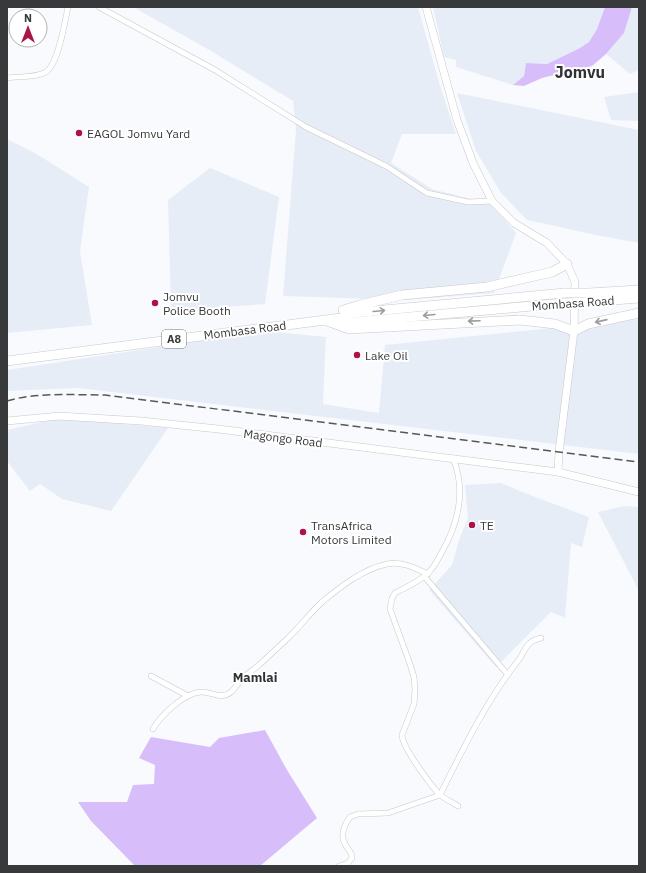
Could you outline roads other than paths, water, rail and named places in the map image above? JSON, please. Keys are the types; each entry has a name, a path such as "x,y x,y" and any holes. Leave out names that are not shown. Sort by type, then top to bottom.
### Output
{"highway":[{"path":"324,320 341,311 402,295 487,287 552,272 567,264"},
{"name":"Mombasa Road","path":"7,361 341,318 352,313 549,295 639,290"},
{"name":"Mombasa Road","path":"341,318 353,322 565,303 639,298"},
{"path":"324,320 350,328 520,320 555,324 574,331 588,324 639,313"}],"main road":[{"path":"426,7 457,120 468,153 492,201 514,223 547,243 567,264 575,282 574,331 559,452 558,472"},
{"name":"Magongo Road","path":"7,421 59,416 141,421 558,472 639,491"}],"street":[{"path":"7,78 43,74 49,71 57,53 68,7"},
{"path":"99,7 215,70 306,127 386,166 427,193 468,202 492,201"},
{"path":"453,458 456,466 460,494 459,511 450,536 444,549 426,575 395,593 392,598 390,609 410,664 416,690 414,704 402,735 402,740 408,752 440,795 458,806"},
{"path":"153,729 157,722 173,707 194,693 207,692 218,696 227,695 242,679 287,639 322,602 339,588 360,575 387,564 409,566 426,575 508,675"},
{"path":"339,866 348,863 352,858 352,854 343,840 344,827 350,816 358,814 388,813 440,795 473,731 508,675 526,648 535,640 541,638"},
{"path":"151,676 188,696"}],"railway":[{"path":"7,401 43,395 105,395 639,462"}],"place":[{"name":"EAGOL Jomvu Yard","path":"79,133"},
{"name":"Jomvu Police Booth","path":"155,303"},
{"name":"Lake Oil","path":"357,355"},
{"name":"TE","path":"472,525"},
{"name":"TransAfrica Motors Limited","path":"303,532"}],"district":[{"name":"Jomvu","path":"580,72"},
{"name":"Mamlai","path":"255,677"}]}
